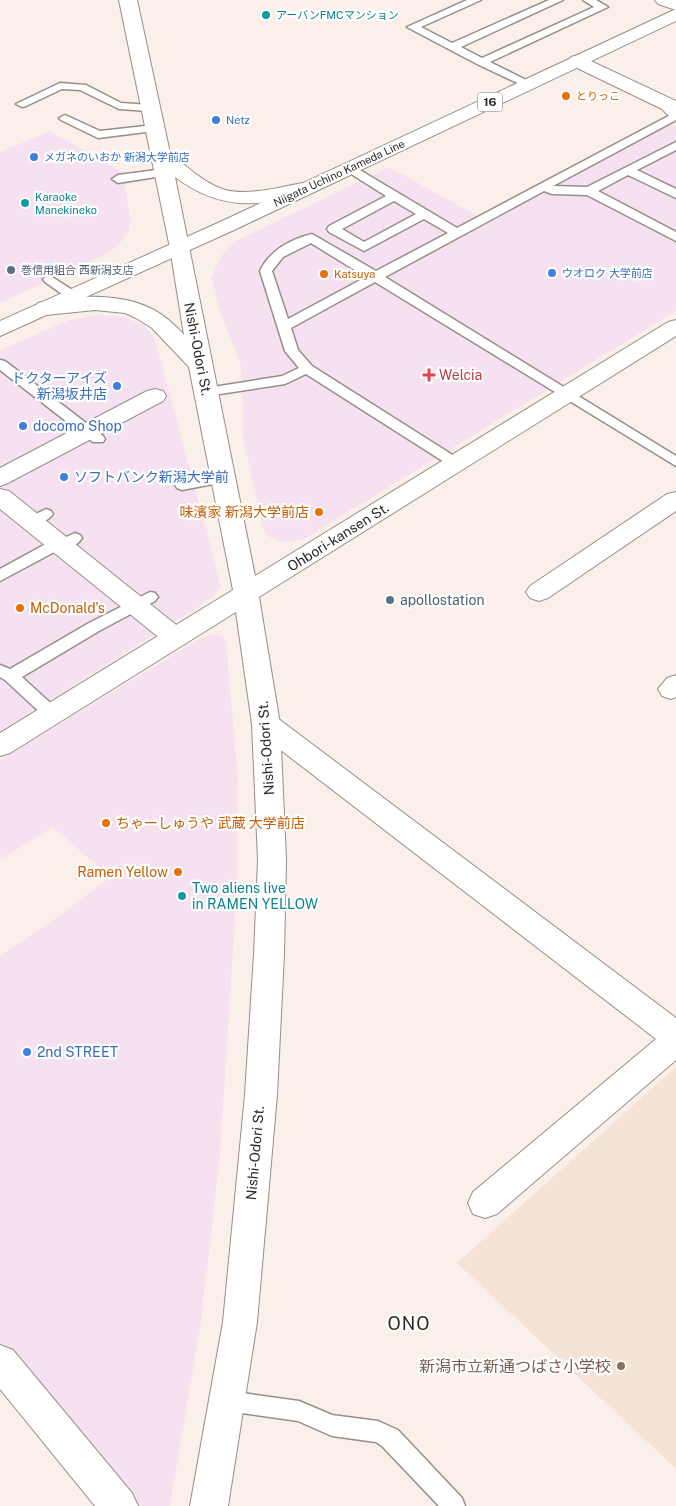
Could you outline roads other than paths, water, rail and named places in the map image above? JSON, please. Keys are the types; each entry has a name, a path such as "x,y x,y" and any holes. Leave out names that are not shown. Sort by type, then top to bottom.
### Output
{"street":[{"name":"Nishi-Odori St.","path":"128,0 149,108 180,248 203,379 224,478 246,594 266,724 272,860 269,964 261,1095 241,1312 228,1401 209,1506"},
{"path":"664,0 676,5"},
{"name":"Niigata Uchino Kameda Line","path":"0,329 180,248 676,14"},
{"path":"578,61 669,105 676,113"},
{"path":"162,165 206,189 222,195 240,197 262,196 303,189"},
{"path":"46,308 96,304 128,307 145,313 163,328 203,379"},
{"name":"Ohbori-kansen St.","path":"3,740 52,714 176,638 676,327"},
{"path":"0,478 93,435 155,396"},
{"path":"0,497 38,518 65,542 143,602 176,638"},
{"path":"539,592 676,500"},
{"path":"266,724 676,1036"},
{"path":"485,1203 676,1040"},
{"path":"0,1362 119,1506"}],"lane":[{"path":"476,0 412,27 528,84"},
{"path":"452,47 558,0"},
{"path":"481,62 603,7 588,0"},
{"path":"22,104 60,86 82,87 119,106 149,108"},
{"path":"284,326 676,113"},
{"path":"65,118 98,135 154,128"},
{"path":"589,191 673,149"},
{"path":"118,178 162,165"},
{"path":"349,168 456,233"},
{"path":"628,170 676,194"},
{"path":"544,186 552,190 589,191 676,237"},
{"path":"394,196 333,229 364,247 424,214"},
{"path":"327,247 346,236"},
{"path":"456,464 307,369 292,351 266,272 269,263 275,257 312,238 570,394 676,462"},
{"path":"49,279 72,296"},
{"path":"0,364 93,435"},
{"path":"203,379 286,380 307,369"},
{"path":"182,485 224,478"},
{"path":"0,576 65,542"},
{"path":"52,714 6,673 143,602"},
{"path":"228,1401 299,1411 332,1425 378,1432 390,1438 454,1506"}],"place":[{"name":"アーバンFMCマンション","path":"266,15"},
{"name":"とりっこ","path":"566,96"},
{"name":"Netz","path":"216,120"},
{"name":"メガネのいおか 新潟大学前店","path":"34,157"},
{"name":"Karaoke Manekineko","path":"25,203"},
{"name":"巻信用組合 西新潟支店","path":"11,270"},
{"name":"ウオロク 大学前店","path":"552,273"},
{"name":"Katsuya","path":"324,274"},
{"name":"Welcia","path":"429,375"},
{"name":"ドクターアイズ 新潟坂井店","path":"117,386"},
{"name":"docomo Shop","path":"23,426"},
{"name":"ソフトバンク新潟大学前","path":"64,477"},
{"name":"味濱家 新潟大学前店","path":"319,512"},
{"name":"apollostation","path":"390,600"},
{"name":"McDonald's","path":"20,608"},
{"name":"ちゃーしゅうや 武蔵 大学前店","path":"106,823"},
{"name":"Ramen Yellow","path":"178,872"},
{"name":"Two aliens live in RAMEN YELLOW","path":"182,896"},
{"name":"2nd STREET","path":"27,1052"},
{"name":"新潟市立新通つばさ小学校","path":"621,1366"}],"district":[{"name":"ONO","path":"409,1324"}]}
